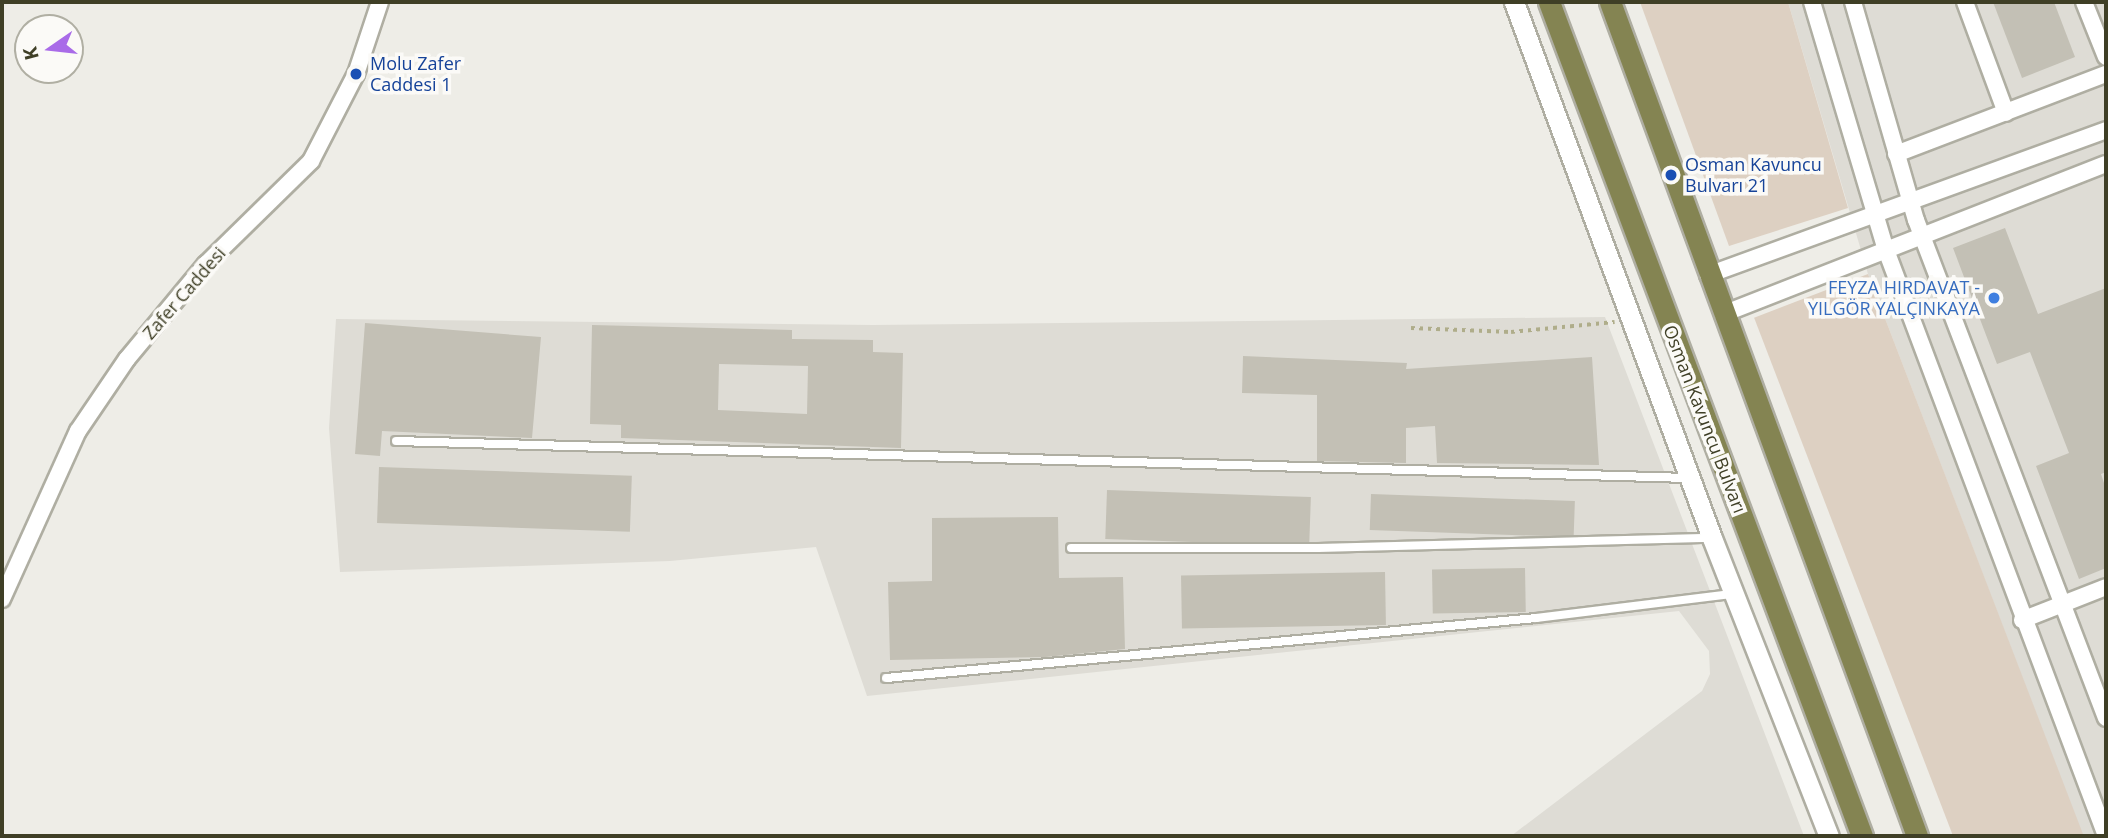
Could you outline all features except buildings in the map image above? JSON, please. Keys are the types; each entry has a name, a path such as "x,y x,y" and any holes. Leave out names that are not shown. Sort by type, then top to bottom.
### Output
{"highway":[{"name":"Osman Kavuncu Bulvarı","path":"1549,2 1862,836"},
{"path":"1610,2 1708,275 1917,836"}],"street":[{"name":"Zafer Caddesi","path":"2,599 78,431 127,359 206,264 311,161 356,74 380,2"},
{"path":"1514,2 1712,538 1829,836"},
{"path":"1812,2 1886,250 2022,620 2106,836"},
{"path":"1853,2 1922,237 2106,718"},
{"path":"1965,2 2006,113"},
{"path":"2084,2 2106,57"},
{"path":"1896,154 2106,74"},
{"path":"1708,275 1911,204 2106,130"},
{"path":"1723,314 2106,164"},
{"path":"2022,620 2106,587"}],"lane":[{"path":"396,441 1690,478"},
{"path":"1071,548 1318,548 1712,538"},
{"path":"886,678 1522,619 1733,593"}],"path":[{"path":"1411,328 1511,332 1631,320"}],"shaded area":[{"path":"1640,2 1788,2 1848,208 1729,246"},
{"path":"1788,2 2106,2 2106,836 2083,836 1868,274"},
{"path":"1868,274 2084,836 1953,836 1754,318"},
{"path":"1605,317 1804,836 1511,836 1702,691 1710,674 1709,651 1679,611 867,696 816,547 670,561 340,572 329,428 336,319 873,325"}],"place":[{"name":"Molu Zafer Caddesi 1","path":"356,74"},
{"name":"Osman Kavuncu Bulvarı 21","path":"1671,175"},
{"name":"FEYZA HIRDAVAT - YILGÖR YALÇINKAYA","path":"1994,298"}]}
